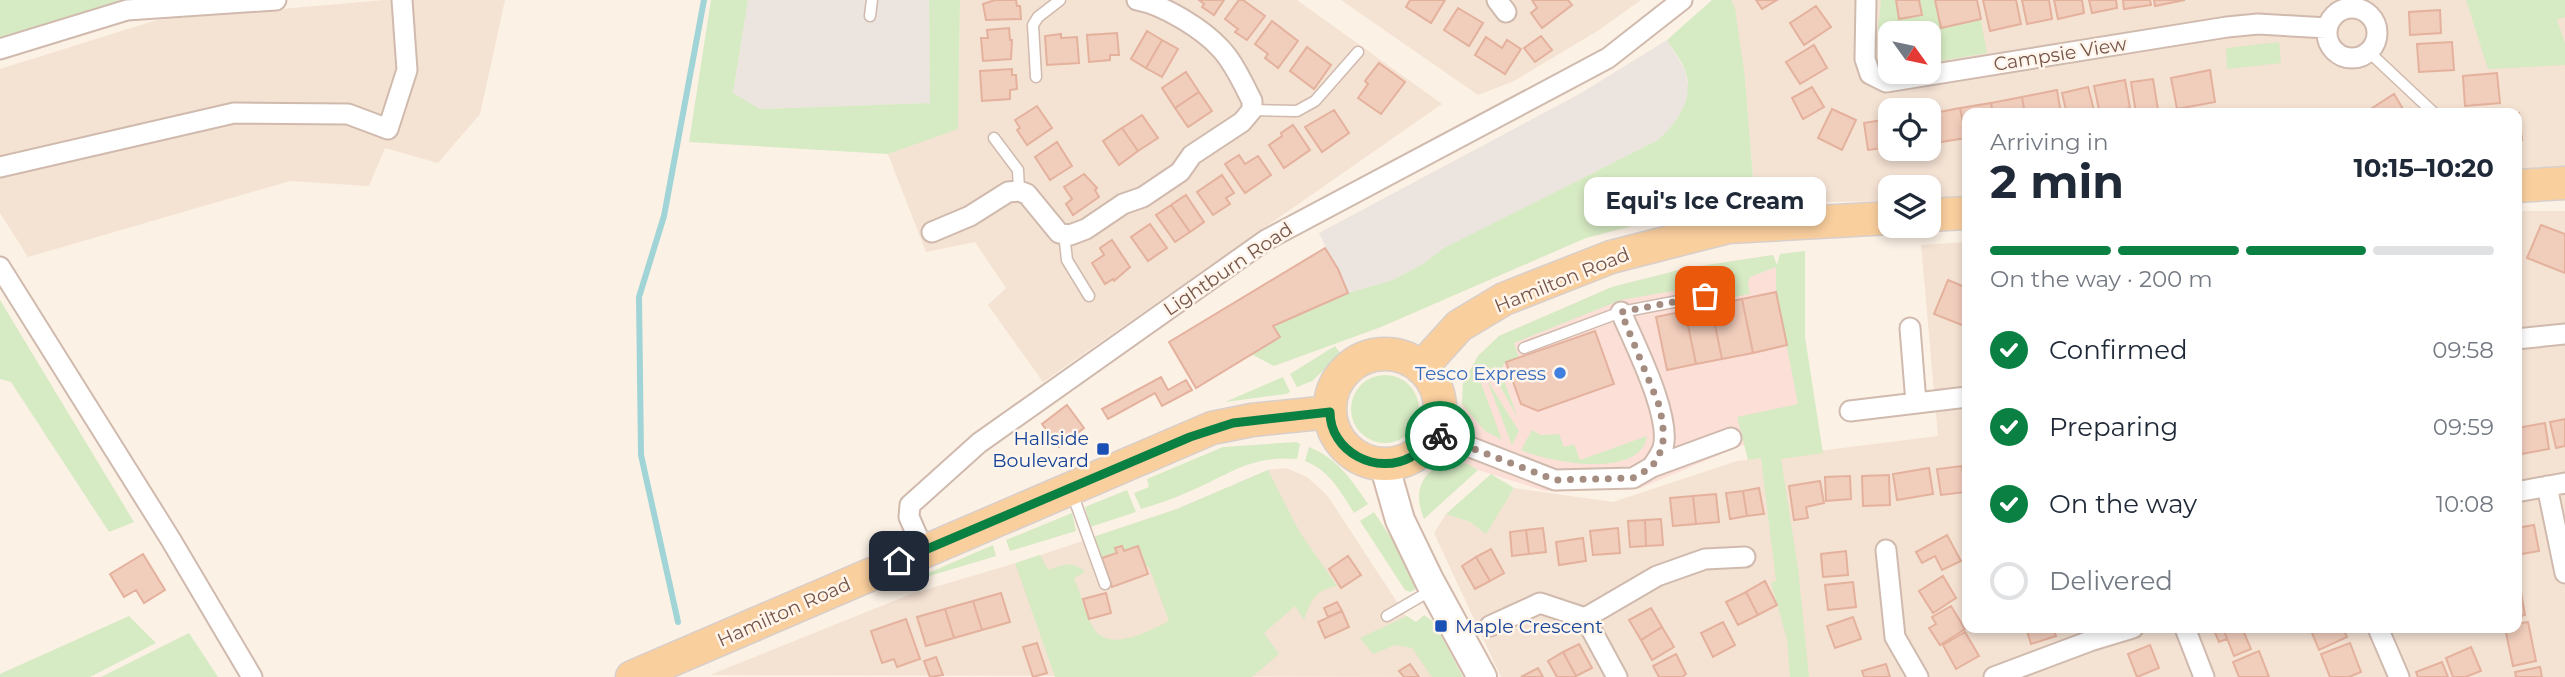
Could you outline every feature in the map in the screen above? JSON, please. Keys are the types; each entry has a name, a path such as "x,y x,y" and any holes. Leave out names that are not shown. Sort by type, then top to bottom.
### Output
{"main road":[{"path":"2522,186 2565,183"},
{"path":"1941,214 1962,213"},
{"name":"Hamilton Road","path":"1421,368 1459,326 1504,299 1611,257 1728,227 1878,219"},
{"path":"1384,355 1405,358 1421,368 1433,382 1440,416 1425,447 1409,458 1384,464 1358,458 1342,445 1334,433 1330,412 1334,390 1344,372 1362,358 1384,355"},
{"name":"Hamilton Road","path":"632,677 1212,428 1252,420 1330,412"}],"street":[{"path":"0,49 127,10 276,0"},
{"path":"0,167 234,113 348,114 388,129 407,70 402,0"},
{"path":"932,232 970,216 1008,191 1019,191 1027,194 1059,233 1070,235 1086,229 1123,204 1143,197 1180,172 1192,155 1242,122 1252,110 1252,101 1222,50 1188,23 1149,2 1138,0"},
{"name":"Lightburn Road","path":"924,551 909,517 910,505 979,443 1266,240 1608,58 1682,0"},
{"name":"Campsie View","path":"1866,0 1865,59 1870,74 1886,82 2227,26 2258,24 2327,28"},
{"path":"2351,8 2367,13 2373,19 2377,36 2369,52 2355,59 2339,56 2328,44 2327,28 2330,20 2342,9 2351,8"},
{"path":"0,267 171,540 252,677"},
{"path":"1621,312 1659,405 1663,424 1663,447 1652,467"},
{"path":"1910,328 1916,403"},
{"path":"2522,338 2565,334"},
{"path":"1850,411 1962,398"},
{"path":"1434,433 1555,480 1633,478 1652,467 1731,438"},
{"path":"1384,464 1400,520 1482,677"},
{"path":"2522,491 2556,485 2565,573"},
{"path":"1886,550 1895,637 1917,677"},
{"path":"1585,618 1657,576 1705,559 1745,557"},
{"path":"1490,626 1540,603 1585,618 1616,677"},
{"path":"2187,633 2204,677"},
{"path":"2380,633 2399,677"},
{"path":"2000,676 2087,635"}],"lane":[{"path":"870,16 872,0"},
{"path":"1036,77 1033,25 1038,17 1060,0"},
{"path":"1252,110 1297,111 1315,101 1358,52"},
{"path":"2369,52 2429,108"},
{"path":"994,138 1018,170 1019,191"},
{"path":"1064,233 1067,260 1089,296"},
{"path":"1524,348 1621,312 1705,296"},
{"path":"1071,489 1105,584"},
{"path":"1387,616 1434,589"}],"shaded area":[{"path":"384,0 505,0 480,114 438,163 385,148 369,186 290,181 28,257 0,213 0,69 157,20"},
{"path":"748,0 929,0 930,103 760,109 733,94"},
{"path":"960,0 1297,0 1442,104 1043,382 988,305 1006,288 975,242 926,252 888,154 958,128"},
{"path":"1341,0 1641,0 1599,30 1514,81 1478,95"},
{"path":"1731,0 2565,0 2565,166 2522,169 2522,108 1962,108 1962,200 1941,200 1941,175 1878,175 1878,201 1755,203 1745,78"},
{"path":"1667,40 1685,70 1689,91 1682,111 1669,131 1658,140 1444,248 1423,264 1393,280 1348,293 1319,233 1581,93"},
{"path":"2522,211 2565,211 2565,677 1501,677 1434,533 1446,514 1470,522 1486,533 1514,488 1613,502 1737,461 1938,436 1921,245 1962,242 1962,633 2522,633"},
{"path":"1773,255 1811,403 1760,438 1638,489 1545,491 1462,465 1463,383 1478,356 1499,336 1612,287 1687,268"},
{"path":"1286,468 1307,477 1327,495 1446,677 710,675 911,594 1020,562 1177,509 1268,470"}],"green space":[{"path":"0,0 120,0 0,39"},
{"path":"711,0 748,0 733,93 760,109 930,103 929,0 960,0 958,129 888,154 689,142"},
{"path":"1712,0 1731,0 1735,8 1745,78 1755,203 1733,204 1655,220 1586,238 1381,327 1274,366 1251,354 1279,337 1273,326 1348,293 1393,280 1423,264 1444,248 1658,140 1678,118 1688,90 1685,70 1667,40"},
{"path":"1881,0 1977,0 1987,53 1941,61 1941,21 1879,21"},
{"path":"2466,0 2565,0 2565,17 2557,20 2565,43 2565,65 2488,69"},
{"path":"2279,42 2281,63 2227,69 2226,48"},
{"path":"1805,251 1805,337 1823,453 1781,459 1798,568 1809,677 1790,677 1787,639 1771,583 1776,581 1761,458 1748,460 1737,417 1798,404 1776,292 1776,267 1750,277 1750,294 1717,300 1713,284 1621,300 1514,343 1519,358 1506,362 1500,370 1518,418 1489,367 1477,372 1502,440 1485,431 1462,404 1463,383 1478,356 1499,336 1612,287 1687,268 1773,255 1777,265 1780,254"},
{"path":"0,300 134,522 109,532 11,382 0,379"},
{"path":"1335,346 1341,354 1312,381 1297,387 1290,374"},
{"path":"1378,375 1392,375 1404,380 1414,390 1419,409 1414,428 1404,438 1392,443 1378,443 1366,438 1356,428 1351,416 1351,402 1356,390 1366,380"},
{"path":"1283,377 1290,392 1286,394 1225,402"},
{"path":"1487,380 1519,431 1512,445"},
{"path":"1532,430 1541,435 1559,434 1564,447 1574,444 1580,460 1647,436 1641,450 1628,458 1611,463 1592,464 1552,459 1521,450"},
{"path":"1296,442 1300,444 1297,459 1252,463 1182,495 1141,509 1134,493 1149,487 1147,479 1223,447"},
{"path":"1309,447 1336,464 1350,478 1368,504 1354,513 1328,476 1305,461"},
{"path":"1457,462 1478,470 1424,519 1419,498 1423,480 1436,468"},
{"path":"1268,470 1299,531 1337,586 1324,590 1315,597 1304,620 1295,606 1264,633 1279,654 1252,677 1055,677 1015,563 1040,555 1048,570 1068,565 1081,568 1085,572 1074,578 1094,629 1101,636 1110,639 1142,634 1169,621 1149,567 1146,567 1138,546 1124,551 1116,548 1117,553 1102,558 1093,537 1177,509"},
{"path":"1491,474 1514,488 1486,534 1470,522 1446,514"},
{"path":"1127,490 1136,512 1090,527 1085,507"},
{"path":"1374,512 1419,580 1415,590 1405,590 1360,521"},
{"path":"1072,513 1076,531 1010,551 1006,540"},
{"path":"993,545 996,556 903,584"},
{"path":"1424,615 1434,622 1463,677 1432,677 1412,648 1395,645 1373,654 1360,638 1407,616 1416,622"},
{"path":"129,616 156,643 90,677 0,677 0,674"},
{"path":"189,633 218,677 101,677"}],"building":[{"path":"995,0 1016,0 1017,6 1020,6 1021,19 986,20 983,4"},
{"path":"1199,0 1224,0 1214,15 1202,7 1204,4"},
{"path":"1239,0 1265,16 1247,40 1235,32 1238,29 1225,19"},
{"path":"1410,0 1445,0 1431,23 1406,7"},
{"path":"1532,0 1568,0 1572,5 1542,28 1531,13 1537,8"},
{"path":"1756,0 1777,0 1762,9"},
{"path":"1896,0 1919,0 1922,15 1899,19"},
{"path":"1935,0 1977,0 1981,19 1941,28"},
{"path":"1983,0 2016,0 2021,24 1990,31"},
{"path":"2022,0 2049,0 2052,19 2027,24"},
{"path":"2054,0 2082,0 2084,13 2058,19"},
{"path":"2089,0 2116,0 2117,8 2092,13"},
{"path":"2123,0 2150,0 2151,5 2124,9"},
{"path":"2154,0 2185,0 2155,6"},
{"path":"1816,6 1831,27 1804,45 1790,23"},
{"path":"1458,8 1483,23 1469,46 1444,30"},
{"path":"2440,10 2441,33 2410,35 2409,12"},
{"path":"1272,21 1298,41 1278,68 1265,58 1268,54 1255,44"},
{"path":"1009,28 1012,40 1011,59 983,61 981,38 988,38 987,30"},
{"path":"1147,31 1162,40 1146,68 1131,59"},
{"path":"1117,33 1119,55 1110,55 1110,60 1089,62 1087,35"},
{"path":"1061,34 1061,38 1077,37 1079,63 1047,65 1045,36"},
{"path":"1541,36 1552,50 1535,62 1524,48"},
{"path":"1486,37 1502,48 1507,40 1521,49 1505,74 1475,55"},
{"path":"1162,40 1178,49 1162,77 1146,68"},
{"path":"2452,42 2454,70 2419,72 2417,44"},
{"path":"1814,45 1827,68 1800,84 1786,62"},
{"path":"1307,47 1331,65 1314,89 1290,71"},
{"path":"1379,63 1405,82 1381,114 1358,98 1368,84 1365,81"},
{"path":"1012,69 1012,75 1016,75 1017,89 1010,90 1010,99 982,101 980,71"},
{"path":"2210,70 2215,102 2177,108 2171,78"},
{"path":"1186,72 1199,92 1175,108 1162,88"},
{"path":"2497,73 2500,103 2465,106 2463,76"},
{"path":"2153,79 2158,108 2135,108 2131,82"},
{"path":"2125,80 2130,108 2099,108 2094,86"},
{"path":"1812,87 1824,107 1803,119 1792,98"},
{"path":"2088,87 2093,108 2066,108 2062,93"},
{"path":"2057,90 2060,108 2024,108 2022,97"},
{"path":"1199,92 1212,111 1188,127 1175,108"},
{"path":"2394,94 2402,108 2372,108"},
{"path":"2022,97 2024,108 1992,108 1991,103"},
{"path":"1991,103 1992,108 1962,108 1962,118 1960,108"},
{"path":"1037,106 1052,128 1027,145 1017,130 1020,128 1015,120"},
{"path":"1960,108 1962,139 1941,142 1941,112"},
{"path":"1832,109 1856,120 1842,150 1818,138"},
{"path":"1334,110 1349,133 1322,152 1305,127"},
{"path":"1142,115 1158,138 1138,151 1122,128"},
{"path":"1878,121 1878,149 1868,150 1864,123"},
{"path":"1293,125 1310,150 1284,168 1269,145"},
{"path":"1122,128 1138,151 1119,165 1103,141"},
{"path":"1057,142 1072,166 1050,180 1035,157"},
{"path":"1239,155 1245,164 1258,156 1271,175 1245,193 1225,164"},
{"path":"1084,174 1097,188 1095,190 1099,197 1073,215 1066,204 1072,199 1064,187"},
{"path":"1222,175 1234,193 1226,198 1230,204 1213,215 1197,192"},
{"path":"1186,195 1204,222 1190,232 1171,205"},
{"path":"1171,205 1190,232 1175,242 1156,215"},
{"path":"1150,224 1167,248 1148,261 1131,237"},
{"path":"2541,225 2565,234 2565,273 2527,258"},
{"path":"1112,240 1130,267 1114,281 1113,279 1105,284 1092,263 1104,255 1100,248"},
{"path":"1325,248 1348,293 1273,326 1280,337 1196,388 1169,342"},
{"path":"1948,280 1962,286 1962,325 1934,314"},
{"path":"1776,292 1787,345 1753,353 1742,299"},
{"path":"1742,299 1753,353 1722,359 1711,306"},
{"path":"1711,306 1722,359 1696,364 1685,311"},
{"path":"1685,311 1696,364 1667,370 1656,317"},
{"name":"Tesco Express","path":"1595,331 1614,384 1538,411 1521,404 1506,362"},
{"path":"1161,377 1168,390 1186,380 1192,390 1162,406 1155,393 1108,419 1102,409"},
{"path":"1067,405 1084,428 1059,447 1042,424"},
{"path":"2565,419 2565,446 2556,448 2550,422"},
{"path":"2545,423 2549,449 2522,454 2522,427"},
{"path":"1962,466 1962,492 1941,495 1937,469"},
{"path":"1929,468 1933,494 1897,500 1893,474"},
{"path":"1889,475 1890,505 1863,506 1862,476"},
{"path":"1850,476 1851,499 1826,501 1825,477"},
{"path":"1820,481 1824,503 1806,507 1808,518 1794,520 1789,486"},
{"path":"1759,488 1764,514 1747,516 1743,491"},
{"path":"1743,491 1747,516 1730,519 1726,493"},
{"path":"1716,494 1719,522 1696,524 1693,496"},
{"path":"1693,496 1696,524 1673,526 1670,498"},
{"path":"1661,519 1663,545 1646,546 1645,520"},
{"path":"1645,520 1646,546 1630,547 1628,521"},
{"path":"2534,525 2539,551 2522,554 2522,527"},
{"path":"1543,528 1546,552 1529,554 1526,530"},
{"path":"1618,528 1620,553 1593,555 1590,531"},
{"path":"1526,530 1529,554 1512,556 1510,532"},
{"path":"1947,535 1961,561 1942,570 1935,556 1922,563 1916,552"},
{"path":"1583,538 1586,561 1559,565 1556,542"},
{"path":"1122,546 1124,551 1138,546 1148,574 1112,587 1102,558 1117,553 1115,548"},
{"path":"1491,549 1504,573 1490,581 1476,557"},
{"path":"1846,551 1848,575 1823,577 1821,554"},
{"path":"143,554 165,590 144,603 136,590 124,597 110,574"},
{"path":"1348,556 1361,575 1341,588 1329,569"},
{"path":"1476,557 1490,581 1475,589 1462,566"},
{"path":"1943,576 1956,598 1933,613 1919,591"},
{"path":"1765,581 1777,605 1758,615 1746,592"},
{"path":"1853,582 1856,607 1828,610 1825,585"},
{"path":"1746,592 1758,615 1738,625 1726,602"},
{"path":"1001,593 1010,622 982,630 973,601"},
{"path":"1106,593 1111,613 1089,619 1083,599"},
{"path":"973,601 982,630 954,638 945,609"},
{"path":"1337,602 1342,611 1328,617 1324,608"},
{"path":"1951,606 1962,624 1962,631 1940,645 1929,628 1936,624 1932,617"},
{"path":"1651,608 1662,627 1641,640 1629,620"},
{"path":"945,609 954,638 926,646 917,617"},
{"path":"1342,611 1349,627 1325,638 1318,622"},
{"path":"1853,617 1861,639 1835,648 1827,626"},
{"path":"906,619 920,659 897,667 894,659 882,663 871,631"},
{"path":"1723,622 1735,645 1713,657 1701,633"},
{"path":"2528,622 2536,661 2513,666 2506,633 2522,633 2522,623"},
{"path":"1662,627 1674,647 1652,660 1641,640"},
{"path":"1966,633 1979,656 1956,669 1943,645"},
{"path":"2028,633 2055,633 2056,636 2031,644"},
{"path":"2215,633 2225,633 2227,639 2219,642"},
{"path":"2225,633 2244,633 2251,649 2234,656"},
{"path":"2312,633 2345,633 2347,637 2319,650"},
{"path":"1037,643 1047,673 1033,677 1023,647"},
{"path":"2350,643 2361,672 2349,677 2330,677 2321,654"},
{"path":"1579,644 1592,668 1576,676 1563,652"},
{"path":"2150,645 2159,668 2137,677 2128,654"},
{"path":"2471,647 2481,671 2465,677 2453,677 2446,658"},
{"path":"2259,651 2269,677 2239,677 2233,662"},
{"path":"1563,652 1575,677 1557,677 1548,661"},
{"path":"1676,654 1686,674 1682,677 1659,677 1653,666"},
{"path":"936,657 943,675 930,677 924,661"},
{"path":"2442,662 2448,677 2418,677 2416,672"},
{"path":"1410,664 1419,677 1404,677 1399,671"},
{"path":"1886,664 1890,677 1864,677 1862,671"},
{"path":"2540,667 2542,677 2516,677 2515,672"},
{"path":"1538,668 1543,677 1521,677"}],"waterway":[{"path":"678,622 641,455 639,297 664,216 704,0"}],"way so far":[{"path":"1440,436 1555,480 1633,478 1652,467 1663,447 1663,424 1659,405 1621,312 1705,296"}],"place":[{"name":"Equi's Ice Cream","path":"1705,296"},
{"name":"Tesco Express","path":"1560,373"},
{"name":"Hallside Boulevard","path":"1103,449"},
{"name":"Maple Crescent","path":"1441,626"}],"route":[{"path":"899,561 1190,437 1233,423 1330,412 1334,433 1342,445 1358,458 1384,464 1409,458 1425,447 1434,433 1440,436"}]}
